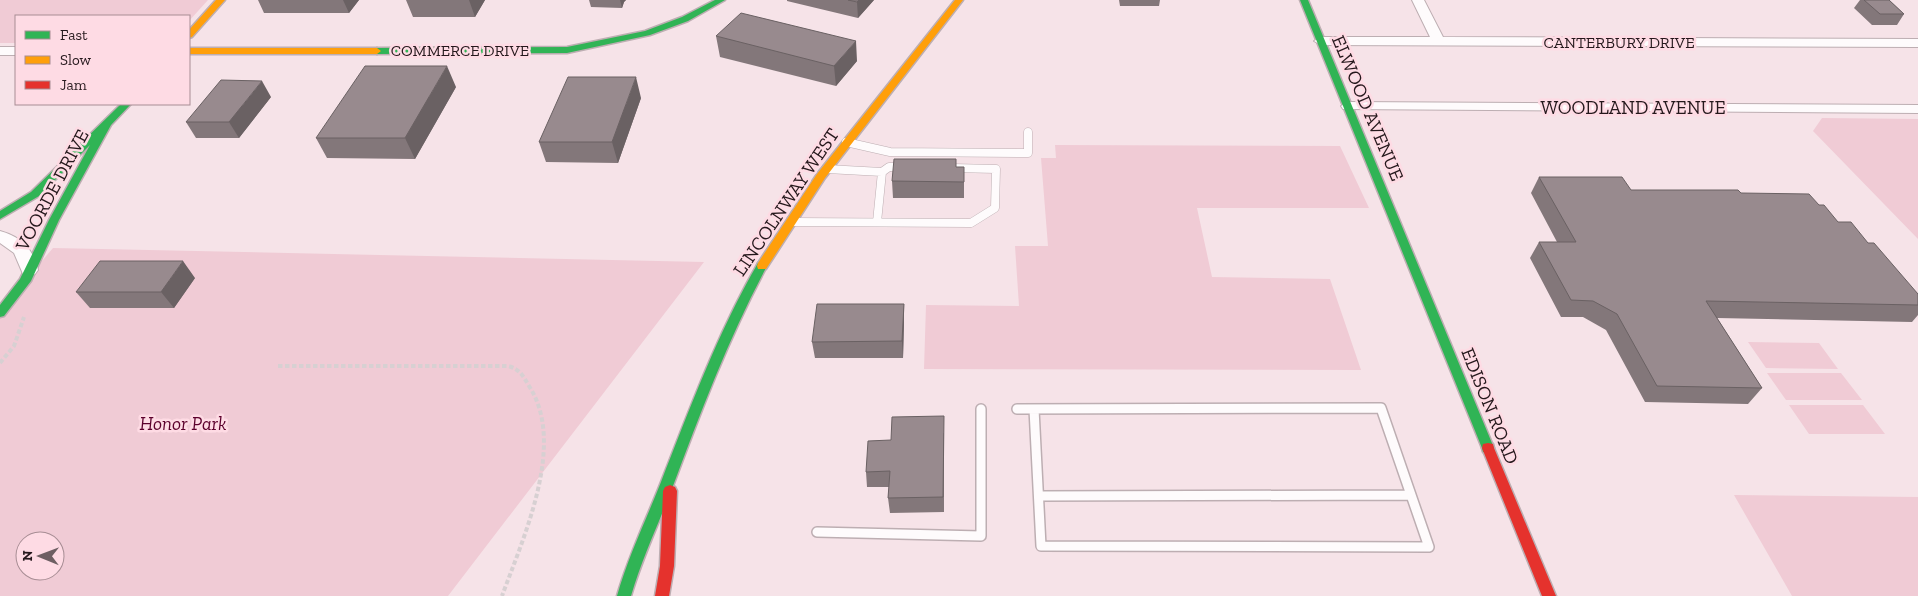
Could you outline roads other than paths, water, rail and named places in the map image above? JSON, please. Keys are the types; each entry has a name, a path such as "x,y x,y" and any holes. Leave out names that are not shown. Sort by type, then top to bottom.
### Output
{"street":[{"path":"190,34 221,0"},
{"name":"COMMERCE DRIVE","path":"190,51 567,50 598,46 648,34 690,18 721,0"},
{"name":"LINCOLNWAY WEST","path":"624,596 630,568 671,474 718,351 749,289 826,168 959,0"},
{"name":"ELWOOD AVENUE","path":"1304,0 1400,229"},
{"path":"1418,0 1439,42"},
{"name":"CANTERBURY DRIVE","path":"1320,41 1918,43"},
{"path":"0,51 15,51"},
{"name":"VOORDE DRIVE","path":"0,216 35,194 125,105"},
{"name":"WOODLAND AVENUE","path":"1348,106 1918,108"},
{"name":"VOORDE DRIVE","path":"0,313 14,297 106,125"},
{"name":"EDISON ROAD","path":"1400,229 1549,596"},
{"path":"0,237 17,247 27,256 29,270"},
{"name":"LINCOLNWAY WEST","path":"662,596 667,566 671,474"}],"lane":[{"path":"845,142 890,152 1028,153 1028,132"},
{"path":"826,168 882,172 890,167 918,167"},
{"path":"790,222 971,223 995,208 996,169 948,168"},
{"path":"877,222 882,172"},
{"path":"1017,409 1381,408 1429,547 1041,546 1034,409"},
{"path":"817,532 981,536 981,409"},
{"path":"1039,496 1410,495"}],"park label":[{"name":"Honor Park","path":"183,423"}]}
